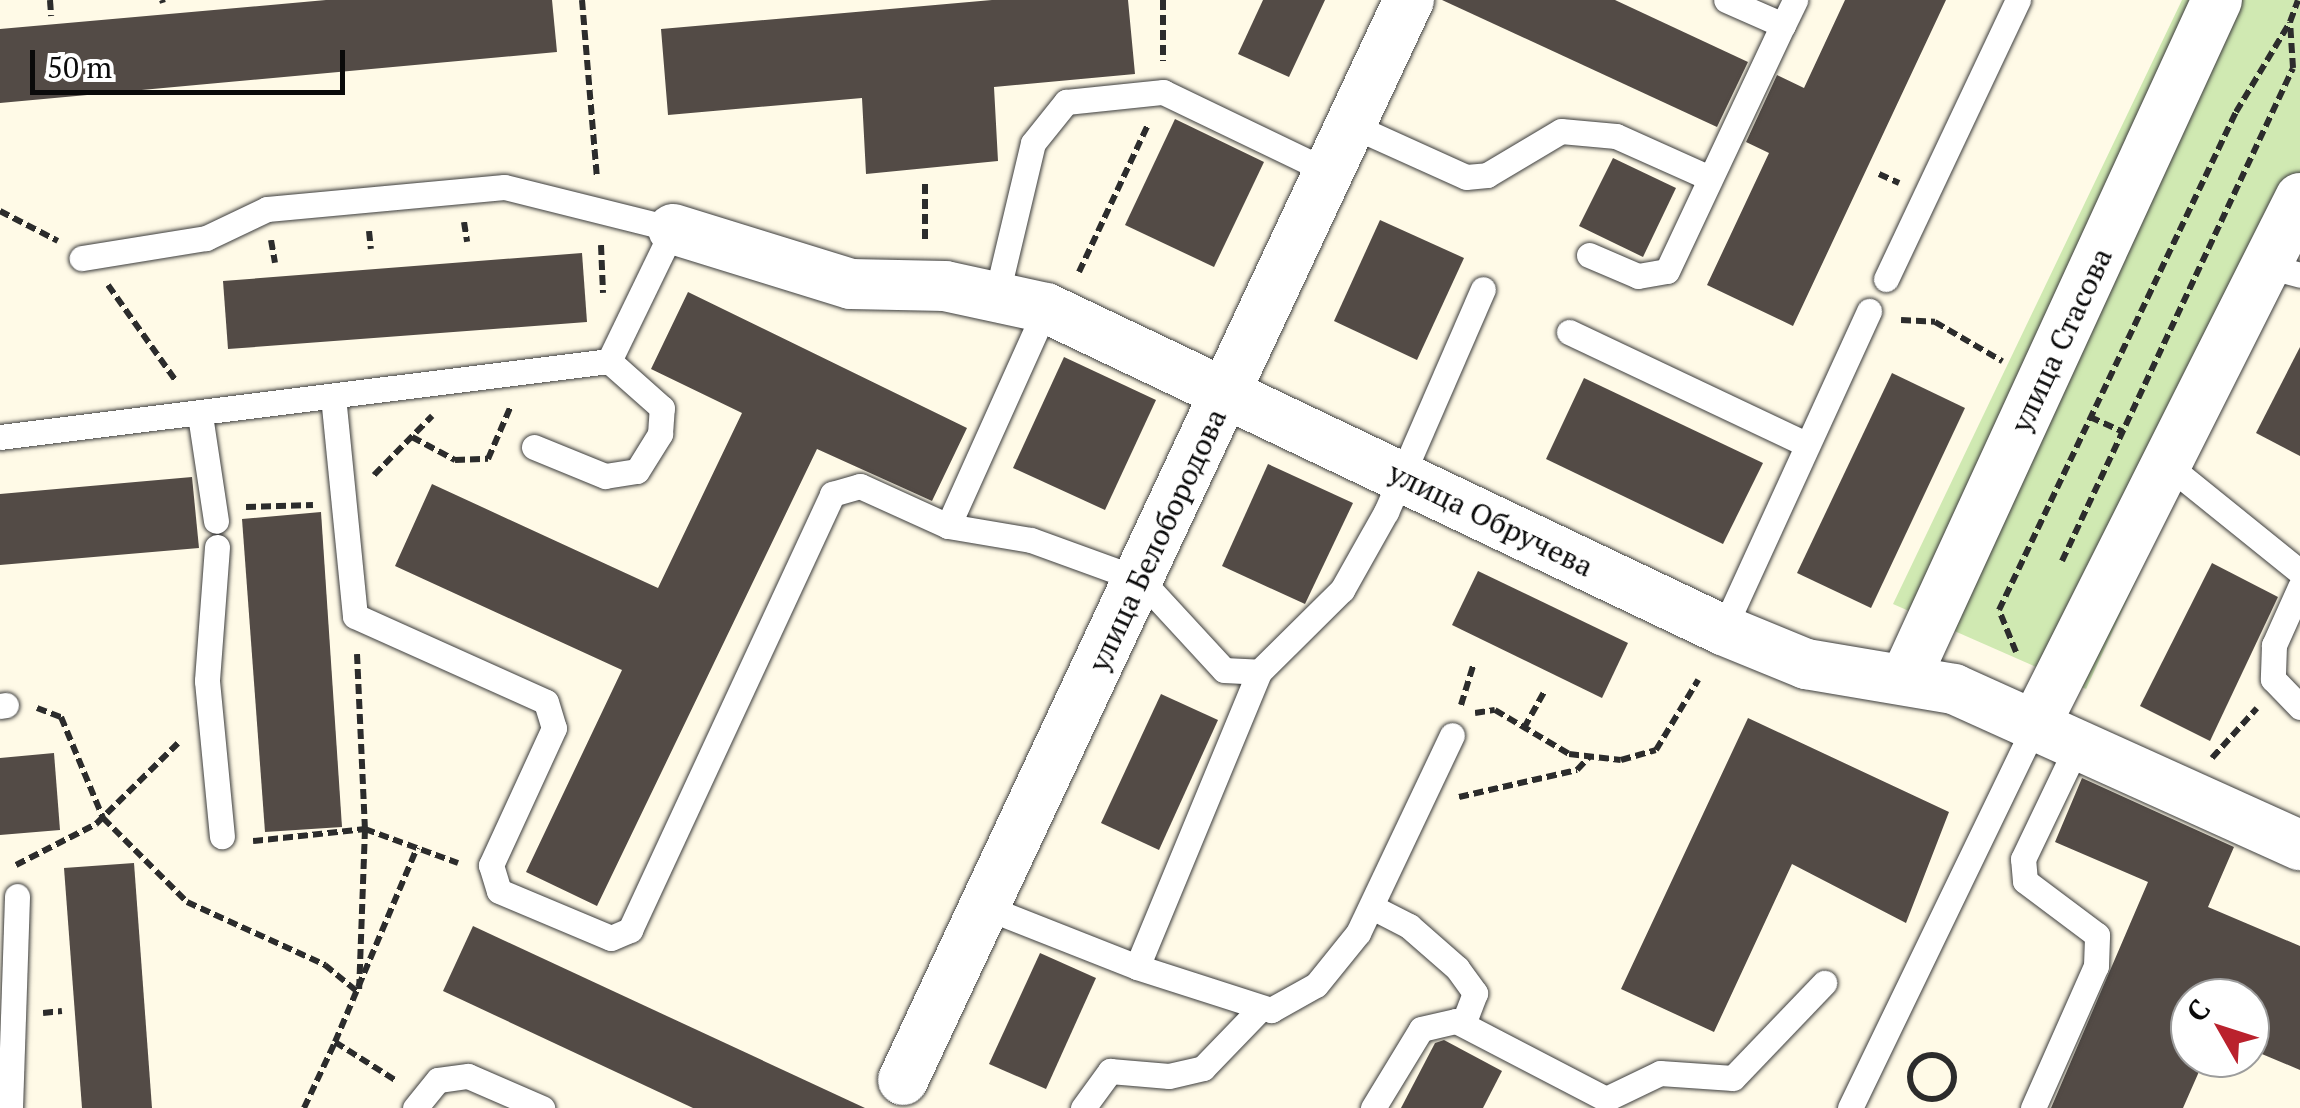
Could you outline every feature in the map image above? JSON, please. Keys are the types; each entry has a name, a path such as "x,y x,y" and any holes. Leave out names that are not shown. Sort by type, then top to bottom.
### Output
{"street":[{"name":"улица Белобородова","path":"902,1080 1141,580 1409,0"},
{"name":"улица Стасова","path":"1905,679 2217,0"},
{"path":"2057,734 2170,467 2284,270 2300,198"},
{"name":"улица Обручева","path":"674,230 851,284 945,286 1053,311 1722,630 1806,664 1954,690 2185,788 2300,844"}],"lane":[{"path":"1726,0 1782,25"},
{"path":"1590,255 1638,276 1666,271 1795,0"},
{"path":"1886,279 2018,0"},
{"path":"996,298 1033,144 1048,114 1066,102 1163,92 1329,172"},
{"path":"1350,125 1466,177 1487,175 1561,130 1616,136 1710,178"},
{"path":"82,258 206,238 267,209 504,187 674,230 609,360"},
{"path":"1138,967 1259,672 1342,590 1386,512 1398,474 1484,289"},
{"path":"948,526 1053,311"},
{"path":"1722,630 1804,444 1868,312"},
{"path":"1569,332 1804,444"},
{"path":"0,437 609,360 662,408 660,434 638,471 605,476 534,447"},
{"path":"333,396 355,616 546,702 554,728 491,865 500,891 611,938 630,930 832,494 860,486 948,526 1030,540 1141,580 1224,670 1259,672"},
{"path":"200,414 217,534 207,681 222,836"},
{"path":"2170,467 2300,572"},
{"path":"2300,588 2274,645 2278,684 2300,707"},
{"path":"1850,1108 2057,734"},
{"path":"2033,1108 2096,966 2097,935 2025,882 2023,859 2057,734"},
{"path":"985,907 1138,967 1271,1010 1316,985 1372,907 1416,823 1452,735"},
{"path":"6,1099 16,886"},
{"path":"1372,907 1409,926 1456,968 1474,992 1463,1024"},
{"path":"1372,1108 1421,1029 1463,1024 1606,1099 1660,1074 1733,1078 1824,983"},
{"path":"1083,1108 1110,1071 1169,1076 1202,1068 1260,1008"},
{"path":"418,1102 438,1080 468,1076 542,1108"}],"path":[{"path":"50,0 52,16"},
{"path":"582,0 594,139"},
{"path":"1053,311 1163,92 1163,0"},
{"path":"2016,652 1999,610 2266,52 2290,22 2298,0"},
{"path":"2052,580 2293,68 2290,22"},
{"path":"1879,174 1897,182"},
{"path":"924,184 925,240"},
{"path":"599,208 604,301"},
{"path":"0,211 82,258 200,414"},
{"path":"1868,312 1884,320 1935,322 2042,380"},
{"path":"412,438 455,460 488,459 522,370"},
{"path":"2090,416 2123,432"},
{"path":"355,616 365,829 359,992"},
{"path":"2008,667 2023,639"},
{"path":"1452,735 1472,714 1495,710 1537,741 1621,760 1656,750 1698,680"},
{"path":"2185,788 2278,684"},
{"path":"1524,728 1544,692"},
{"path":"3,706 61,717 103,818 187,902 326,965 359,992"},
{"path":"1416,823 1457,798 1577,770 1590,756"},
{"path":"16,886 26,853 103,818 145,779"},
{"path":"222,836 253,841 365,829 495,876"},
{"path":"304,1108 359,992 417,848"},
{"path":"335,1042 418,1102"},
{"path":"1931,1054 1950,1062 1955,1076 1945,1096 1916,1093 1910,1072 1918,1059 1931,1054"},
{"path":"1945,1096 1952,1108"}],"green space":[{"path":"2182,0 2300,0 2300,226 2086,689 1893,604"}],"building":[{"path":"326,0 552,0 557,52 0,103 0,29"},
{"path":"992,0 1128,0 1135,74 994,87 998,161 866,174 862,98 668,115 661,29"},
{"path":"1263,0 1325,0 1289,77 1238,54"},
{"path":"1442,0 1615,0 1748,62 1717,127"},
{"path":"1845,0 1946,0 1793,326 1707,285 1769,153 1746,142 1777,75 1804,88"},
{"path":"1175,119 1264,162 1214,267 1125,225"},
{"path":"1613,158 1676,188 1643,257 1579,226"},
{"path":"1380,220 1464,258 1417,360 1334,321"},
{"path":"582,253 587,322 228,349 223,281"},
{"path":"688,292 967,428 932,501 817,449 597,906 526,872 622,670 395,566 432,484 658,588 742,413 651,369"},
{"path":"2300,347 2300,456 2256,433"},
{"path":"1064,357 1156,400 1105,510 1013,468"},
{"path":"1892,373 1965,408 1871,608 1797,573"},
{"path":"1584,378 1763,463 1723,544 1546,459"},
{"path":"1268,464 1353,503 1305,604 1222,566"},
{"path":"192,477 199,548 0,565 0,494"},
{"path":"321,512 342,827 265,832 242,519"},
{"path":"2212,563 2278,597 2210,741 2140,706"},
{"path":"1478,571 1628,643 1602,698 1452,625"},
{"path":"1161,694 1218,720 1159,850 1101,823"},
{"path":"1748,718 1949,812 1906,923 1792,864 1714,1032 1621,989"},
{"path":"54,753 60,830 0,835 0,758"},
{"path":"2082,778 2234,847 2208,907 2300,946 2300,1070 2270,1057 2270,978 2170,978 2170,1078 2196,1078 2183,1108 2051,1108 2148,882 2055,842"},
{"path":"134,863 152,1108 82,1108 64,868"},
{"path":"473,926 865,1108 693,1108 443,991"},
{"path":"1040,953 1096,978 1046,1089 989,1064"},
{"path":"1444,1040 1502,1071 1483,1108 1401,1108 1435,1043"}]}
